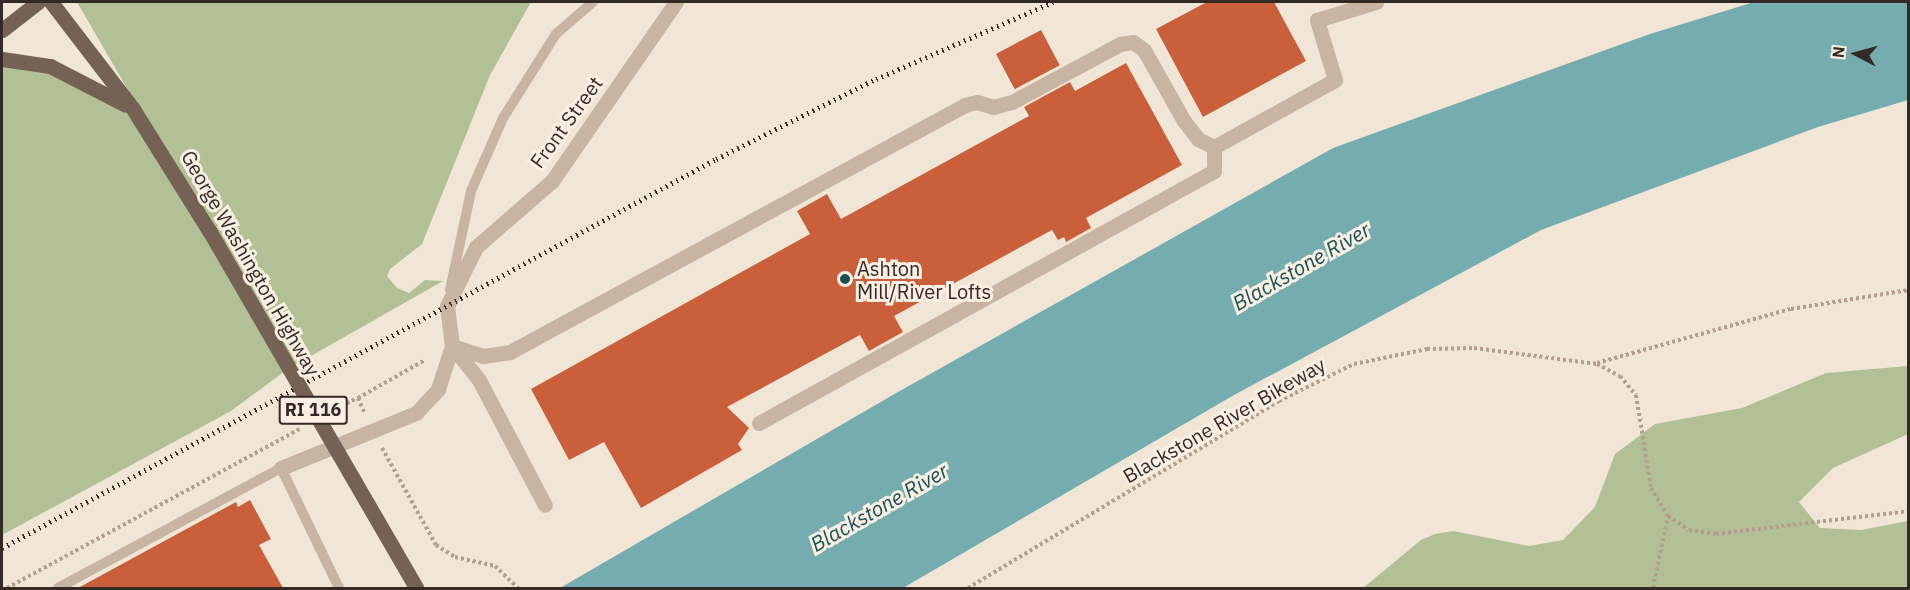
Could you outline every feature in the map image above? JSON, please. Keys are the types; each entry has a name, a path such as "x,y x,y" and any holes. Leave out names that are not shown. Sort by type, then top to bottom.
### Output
{"main road":[{"path":"2,30 38,2"},
{"name":"George Washington Highway","path":"51,2 133,109 210,232 416,588"},
{"path":"2,59 50,66 133,109"}],"street":[{"name":"Front Street","path":"447,306 476,247 552,181 676,2"},
{"path":"1214,147 1335,80 1317,20 1376,2"},
{"path":"452,346 483,356 510,352 965,105 977,102 993,107 1012,102 1119,44 1133,42 1144,50 1184,121 1198,139 1214,147"},
{"path":"759,423 1214,171 1214,147"},
{"path":"281,468 416,413 438,389 452,346 447,306"},
{"path":"452,346 479,380 545,505"}],"lane":[{"path":"447,306 471,191 503,118 556,34 593,2"},
{"path":"58,588 281,468 339,588"}],"path":[{"path":"1597,364 1791,309 1908,290"},
{"path":"358,398 452,346"},
{"name":"Blackstone River Bikeway","path":"968,588 1279,401 1354,364 1426,349 1474,348 1597,364 1620,375 1636,395 1651,488 1668,516 1689,530 1716,534 1908,511"},
{"path":"1653,588 1668,516"}],"green space":[{"path":"77,2 531,2 490,75 422,244 390,269 387,276 397,288 409,293 425,280 443,281 288,369 231,411 2,535 2,67 14,64 69,72 104,91 140,127 146,121"},
{"path":"1908,366 1908,434 1833,468 1799,502 1820,528 1861,530 1908,521 1908,588 1363,588 1421,540 1435,534 1453,531 1529,546 1563,540 1595,507 1615,454 1655,424 1742,408 1826,373"}],"water":[{"name":"Blackstone River","path":"1754,2 1908,2 1908,100 1818,127 1541,230 1234,395 903,588 560,588 898,392 1333,148 1650,34"}],"building":[{"path":"1207,2 1274,2 1306,61 1203,117 1156,29"},
{"path":"1041,30 1060,65 1015,89 996,54"},
{"name":"Ashton Mill/River Lofts","path":"1126,63 1182,165 1086,218 1091,228 1066,242 1064,237 1058,240 1052,230 894,316 903,332 869,351 860,335 727,407 749,428 738,444 742,450 641,508 604,442 569,460 531,389 810,234 797,211 827,194 841,219 1029,116 1024,107 1070,82 1075,91"},
{"path":"250,500 271,539 259,545 283,588 78,588 236,502 238,507"}],"railway":[{"path":"2,548 716,159 876,79 1053,2"}],"place":[{"name":"Ashton Mill/River Lofts","path":"845,279"}]}
